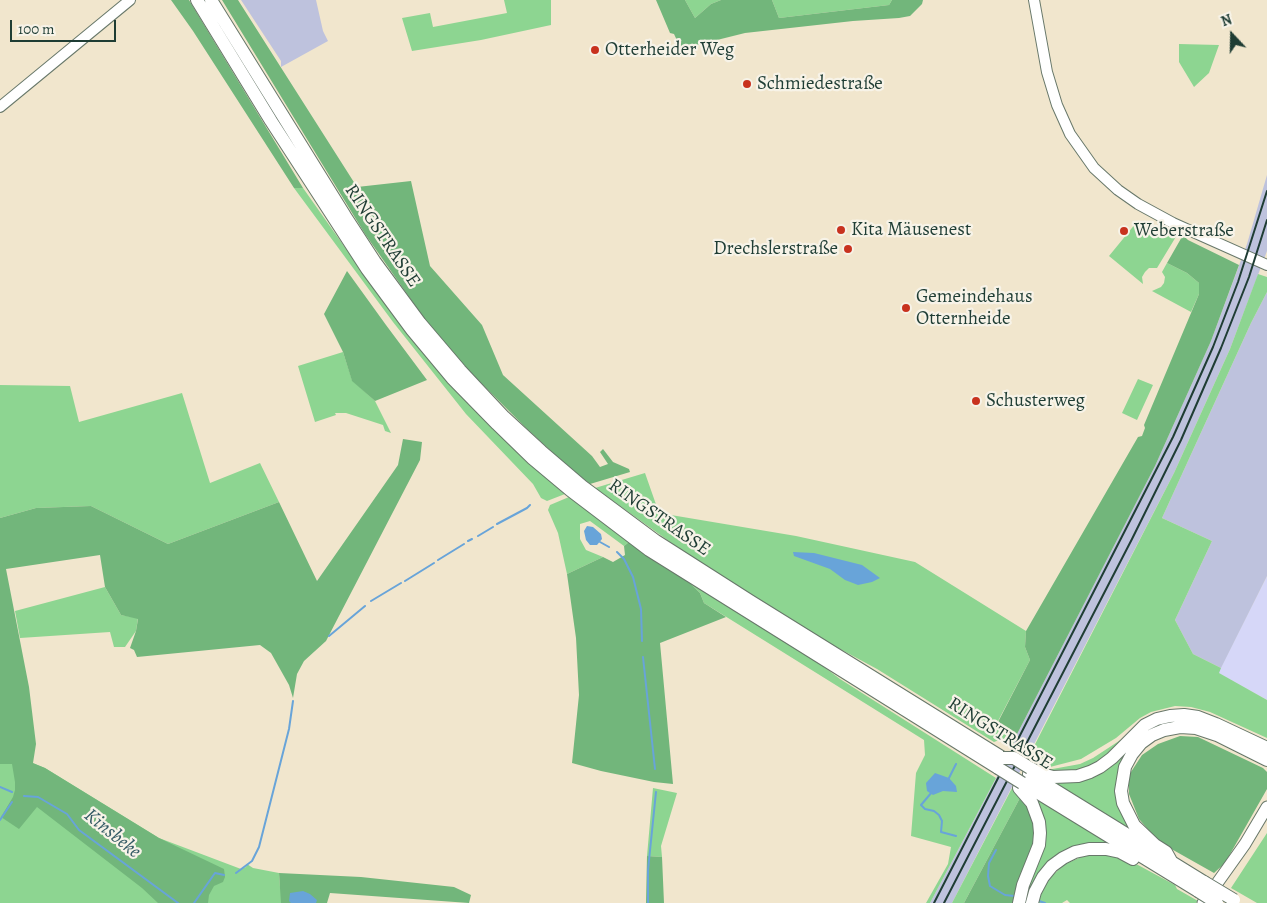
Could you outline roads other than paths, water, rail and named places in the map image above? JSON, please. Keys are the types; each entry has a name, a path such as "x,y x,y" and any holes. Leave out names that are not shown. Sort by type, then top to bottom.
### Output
{"highway":[{"name":"RINGSTRASSE","path":"197,0 367,269 412,330 452,378 533,459 692,565 1022,777 1201,886 1236,902"},
{"name":"RINGSTRASSE","path":"211,0 345,216 397,293 460,370 504,417 580,491"},
{"path":"1025,899 1039,845 1040,833 1039,822 1026,795 1022,777 1042,774 1054,777 1078,776 1090,772 1112,758 1145,725 1157,719 1170,716 1198,717 1266,750"},
{"path":"1025,899 1052,866 1063,858 1082,851 1106,849 1120,852 1139,861 1166,865 1166,852 1155,845 1134,825 1123,803 1121,790 1125,767 1132,754 1141,743 1152,735 1164,730 1180,727 1196,728 1266,750"},
{"name":"RINGSTRASSE","path":"1201,886 1217,903"}],"main road":[{"path":"1204,903 1267,807"}],"street":[{"path":"0,107 130,0"},
{"path":"1034,0 1047,72 1057,105 1070,134 1094,168 1118,190 1138,204 1178,225 1267,265"}],"water":[{"path":"587,526 593,527 601,534 602,539 597,545 590,545 586,540 584,531"},
{"path":"793,552 814,553 862,565 880,578 858,585 845,580 830,569 794,556"},
{"path":"935,773 949,778 956,786 957,792 943,791 933,795 927,791 926,783"},
{"path":"303,891 317,900 316,903 291,903 289,901 290,893"}],"waterway":[{"path":"497,524 530,505"},
{"path":"478,536 493,527"},
{"path":"468,541 472,539"},
{"path":"600,542 609,547"},
{"path":"438,560 464,544"},
{"path":"617,552 624,559 633,577 641,609 642,641"},
{"path":"405,581 434,563"},
{"path":"371,601 401,583"},
{"path":"329,636 365,606"},
{"path":"643,657 655,769"},
{"path":"236,873 252,861 259,847 289,729 293,701"},
{"path":"948,780 956,764"},
{"name":"Kinsbeke","path":"0,787 12,792"},
{"path":"648,903 648,870 656,792"},
{"path":"932,792 921,805 925,809 934,811 939,815 942,821 941,832 956,836"},
{"name":"Kinsbeke","path":"24,796 38,797 67,814 79,830 178,903"},
{"path":"0,820 12,802"},
{"path":"996,850 989,863 988,876 990,886 1005,895 1014,896"},
{"path":"194,903 215,873 224,875"},
{"path":"1039,901 1045,903"}],"railway":[{"path":"934,903 1173,437 1213,347 1238,282 1267,191"},
{"path":"944,903 1181,440 1249,277 1267,220"}],"place":[{"name":"Otterheider Weg","path":"595,50"},
{"name":"Schmiedestraße","path":"747,84"},
{"name":"Kita Mäusenest","path":"841,230"},
{"name":"Weberstraße","path":"1124,231"},
{"name":"Drechslerstraße","path":"848,249"},
{"name":"Gemeindehaus Otternheide","path":"906,308"},
{"name":"Schusterweg","path":"976,401"}]}
